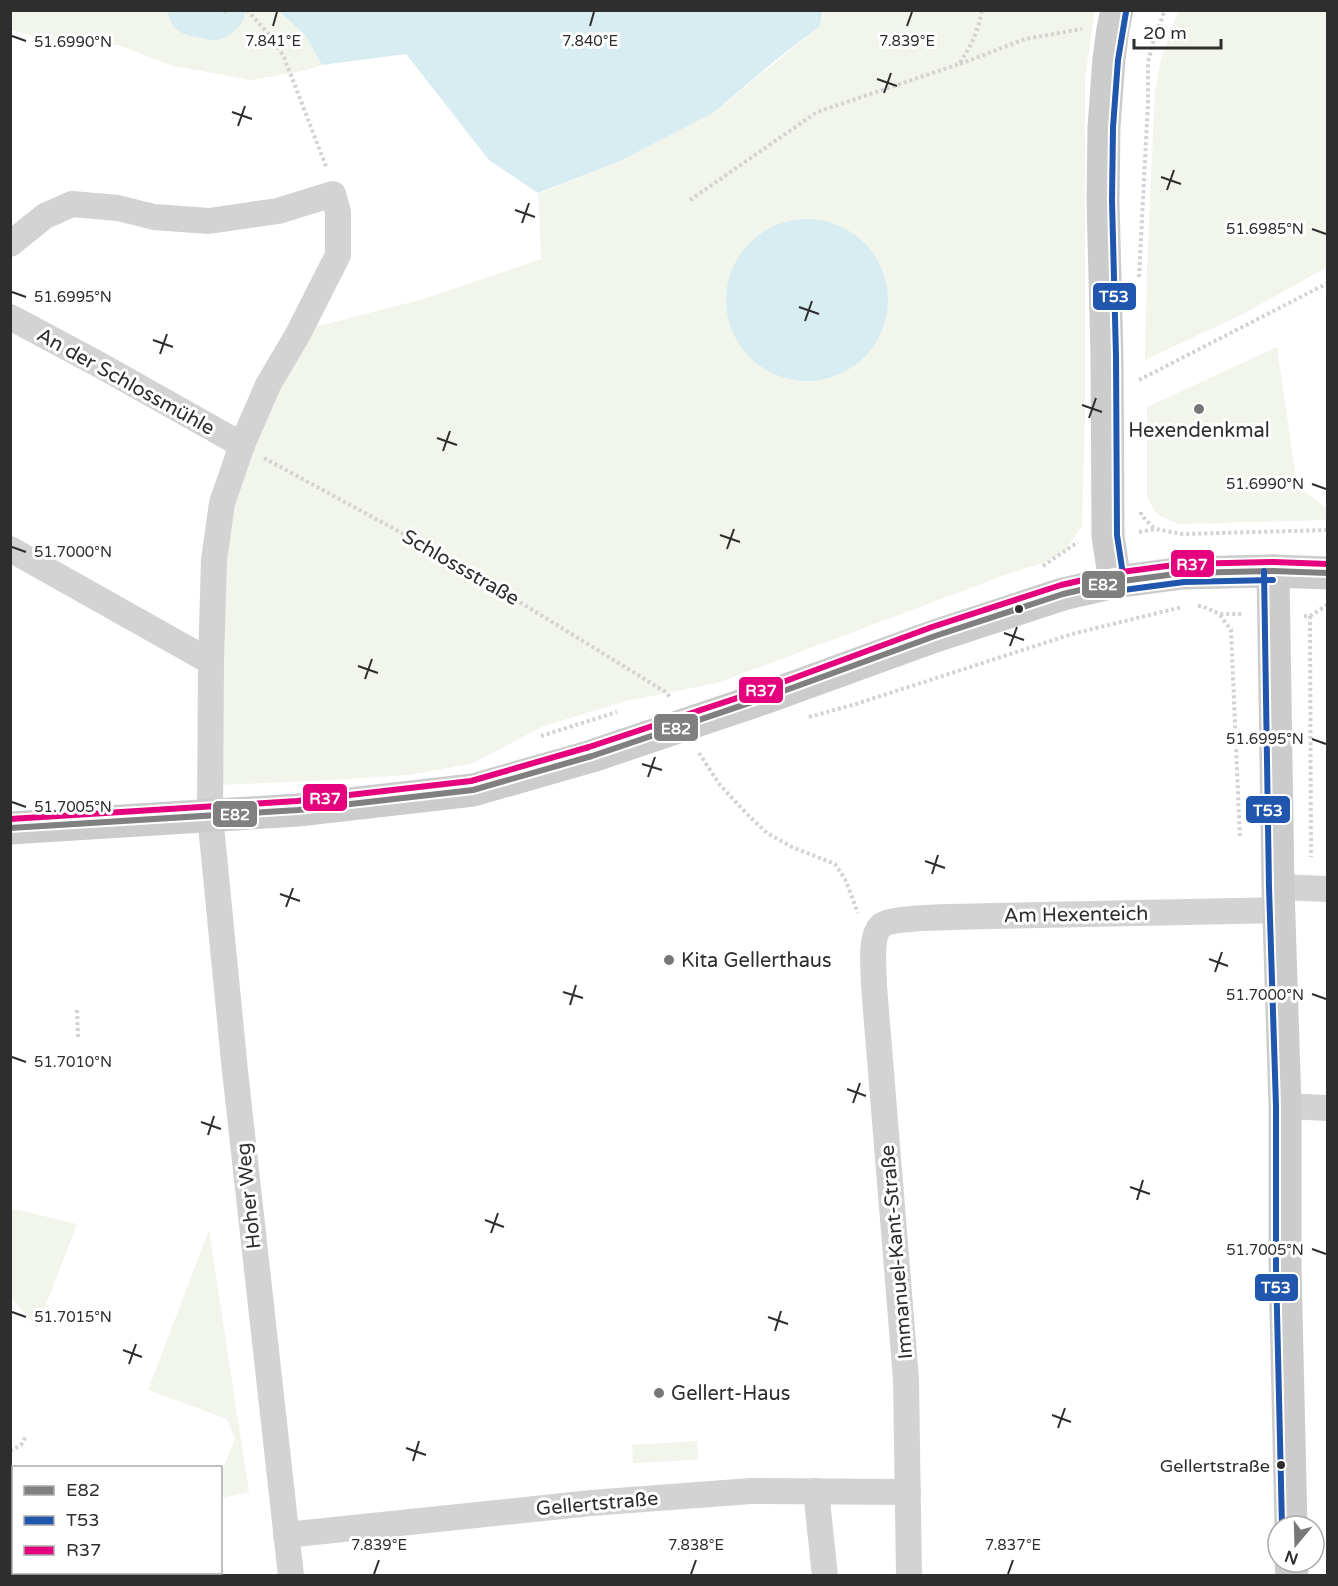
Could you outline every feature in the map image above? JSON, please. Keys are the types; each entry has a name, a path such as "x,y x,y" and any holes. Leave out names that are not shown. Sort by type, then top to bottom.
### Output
{"main road":[{"path":"1115,20 1104,127 1103,200 1108,536 1115,582"},
{"path":"1273,571 1285,1106 1285,1268 1291,1514"},
{"path":"10,828 298,810 473,790 592,756 767,697 935,636 1063,594 1115,582 1183,573 1273,571 1328,573"}],"street":[{"path":"10,244 45,216 72,204 118,208 154,217 209,221 278,211 332,195 338,212 338,255 298,334 267,385 242,445 222,503 214,560 210,815"},
{"name":"An der Schlossmühle","path":"10,317 242,445"},
{"path":"10,549 211,662"},
{"name":"Hoher Weg","path":"210,815 235,1071 291,1575"},
{"name":"Am Hexenteich","path":"876,930 884,924 895,921 1279,898 1320,888"},
{"name":"Immanuel-Kant-Straße","path":"876,930 874,986 906,1379 909,1575"},
{"path":"1285,1106 1328,1108"},
{"name":"Gellertstraße","path":"286,1535 591,1503 751,1491 908,1492"},
{"path":"816,1491 825,1575"}],"path":[{"path":"247,10 272,38 284,57 331,178 332,195"},
{"path":"959,64 972,45 982,10"},
{"path":"1138,278 1148,103 1148,62 1165,10"},
{"path":"690,200 817,112 1025,39 1115,20"},
{"path":"1138,369 1138,380 1328,283"},
{"name":"Schlossstraße","path":"242,445 455,562 667,693 672,701"},
{"path":"1155,530 1183,534 1328,530"},
{"path":"1320,888 1310,616 1328,605"},
{"path":"1220,614 1231,630 1240,839"},
{"path":"695,747 720,785 767,833 792,847 835,864 845,879 859,915 876,930"},
{"path":"77,1010 78,1038"},
{"path":"10,1451 21,1445 26,1436"}],"shaded area":[{"path":"10,11 279,11 305,35 322,65 303,71 251,80 173,66 118,45 59,42 11,30"},
{"path":"279,11 823,11 820,26 713,113 620,161 538,193 489,160 406,54 322,65 305,35"},
{"path":"824,11 1095,11 1085,78 1085,419 1082,526 1066,550 1045,562 717,683 626,701 544,726 471,764 408,775 215,785 221,561 233,488 264,397 311,328 427,298 541,259 538,194 620,161 713,113 820,26"},
{"path":"1178,11 1327,11 1327,267 1245,313 1145,360 1155,92 1160,63"},
{"path":"807,219 838,225 864,243 882,269 888,300 882,331 864,357 838,375 807,381 776,375 750,357 732,331 726,300 732,269 750,243 776,225"},
{"path":"1277,347 1297,485 1327,509 1327,520 1179,524 1158,514 1147,495 1147,407"},
{"path":"10,1208 77,1224 37,1328 11,1297"},
{"path":"209,1230 249,1492 222,1498 222,1471 235,1439 227,1419 148,1390"},
{"path":"697,1441 698,1460 633,1463 632,1445"}],"waterway":[{"path":"194,10 214,14 219,10"}],"transit line":[{"name":"T53","path":"1124,581 1117,535 1112,200 1113,127 1118,60 1126,12"},
{"name":"R37","path":"10,819 297,801 471,781 589,747 764,689 932,627 1061,585 1114,573 1182,564 1273,562 1328,564"},
{"name":"T53","path":"1264,571 1269,887 1276,1106 1276,1268 1282,1514"},
{"name":"E82","path":"10,828 298,810 473,790 592,756 767,697 935,636 1063,594 1115,582 1183,573 1273,571 1328,573"},
{"name":"T53","path":"1116,591 1184,582 1273,580"}],"place":[{"name":"Hexendenkmal","path":"1199,409"},
{"name":"Kita Gellerthaus","path":"669,960"},
{"name":"Gellert-Haus","path":"659,1393"},
{"name":"Gellertstraße","path":"1281,1465"}]}
